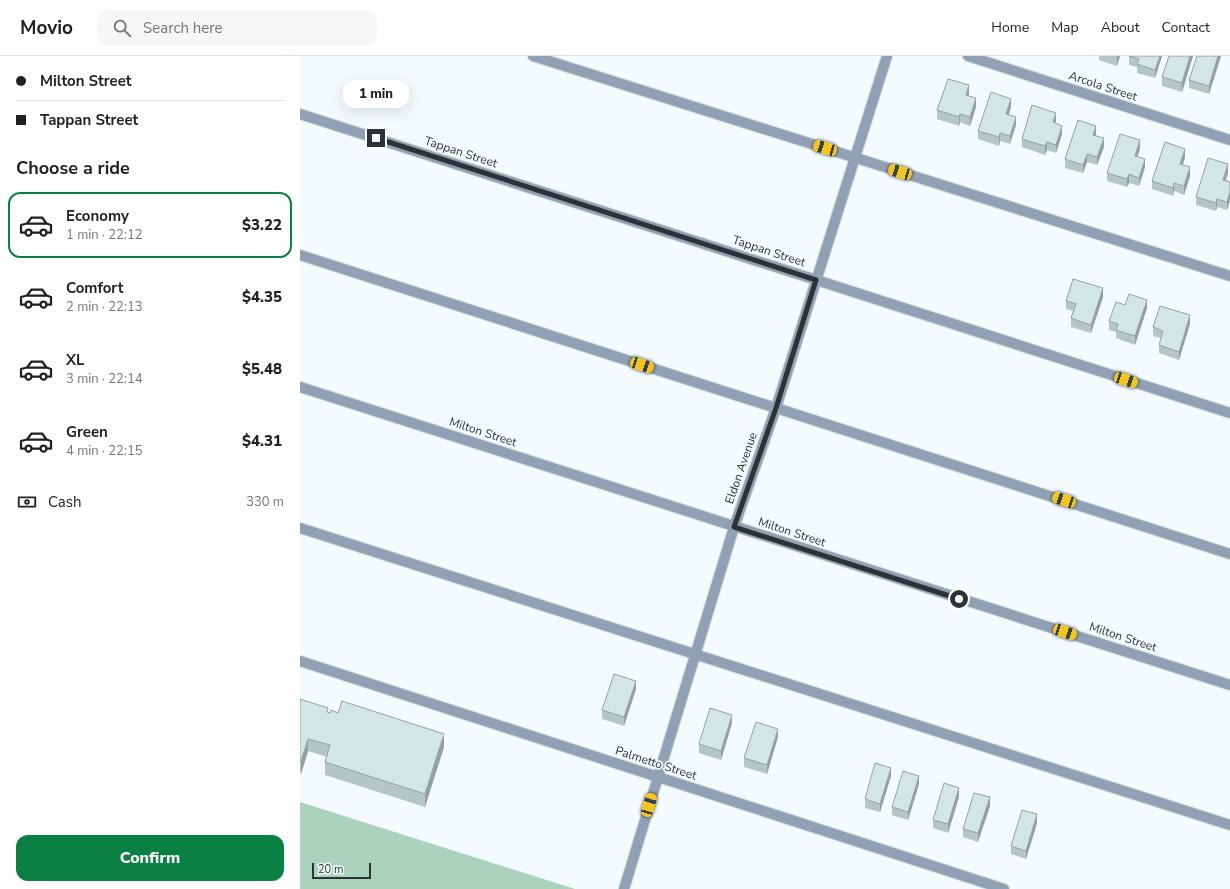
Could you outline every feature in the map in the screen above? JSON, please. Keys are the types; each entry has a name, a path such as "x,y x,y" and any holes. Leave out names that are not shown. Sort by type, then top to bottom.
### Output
{"street":[{"path":"533,56 1230,276"},
{"name":"Eldon Avenue","path":"624,889 694,654 734,527 776,408 887,56"},
{"name":"Arcola Street","path":"968,56 1230,140"},
{"name":"Tappan Street","path":"300,114 1230,413"},
{"path":"300,255 1230,554"},
{"name":"Milton Street","path":"300,387 1230,685"},
{"path":"300,528 1230,825"},
{"name":"Palmetto Street","path":"300,661 1004,889"}],"green space":[{"path":"300,802 575,889 300,889"}],"building":[{"path":"1129,56 1160,56 1155,70 1137,64 1139,59"},
{"path":"1169,56 1190,56 1182,83 1162,77"},
{"path":"1197,56 1218,56 1209,86 1189,80"},
{"path":"948,79 969,85 966,95 976,98 970,117 960,114 959,117 937,110"},
{"path":"991,92 1011,99 1006,114 1016,117 1010,136 1000,133 999,137 978,131"},
{"path":"1032,105 1056,113 1053,122 1062,126 1056,145 1047,142 1045,146 1022,139"},
{"path":"1078,120 1096,126 1093,135 1104,138 1097,157 1087,154 1083,165 1065,159"},
{"path":"1120,134 1140,140 1135,156 1145,159 1139,178 1129,174 1127,179 1107,173"},
{"path":"1165,142 1185,149 1180,164 1190,167 1184,186 1174,183 1173,188 1152,181"},
{"path":"1208,158 1228,164 1223,180 1230,182 1230,192 1227,202 1217,199 1216,203 1196,197"},
{"path":"1073,279 1103,288 1091,325 1071,318 1076,304 1066,301"},
{"path":"1129,294 1147,300 1135,336 1116,330 1118,324 1109,321 1116,302 1125,305"},
{"path":"1160,306 1190,315 1179,352 1159,345 1163,331 1153,327"},
{"path":"614,674 636,681 624,717 602,710"},
{"path":"300,699 328,708 327,712 330,713 331,710 338,713 342,701 444,734 425,794 325,762 330,745 308,739 300,761"},
{"path":"710,708 732,715 721,751 699,744"},
{"path":"756,722 778,729 767,765 744,758"},
{"path":"875,763 891,768 880,804 865,799"},
{"path":"903,771 919,776 908,812 892,807"},
{"path":"944,783 959,788 948,824 933,820"},
{"path":"974,793 990,797 978,833 963,829"},
{"path":"1022,810 1037,814 1026,851 1011,846"}],"route":[{"path":"376,138 816,280 776,408 734,527 959,599"}]}
